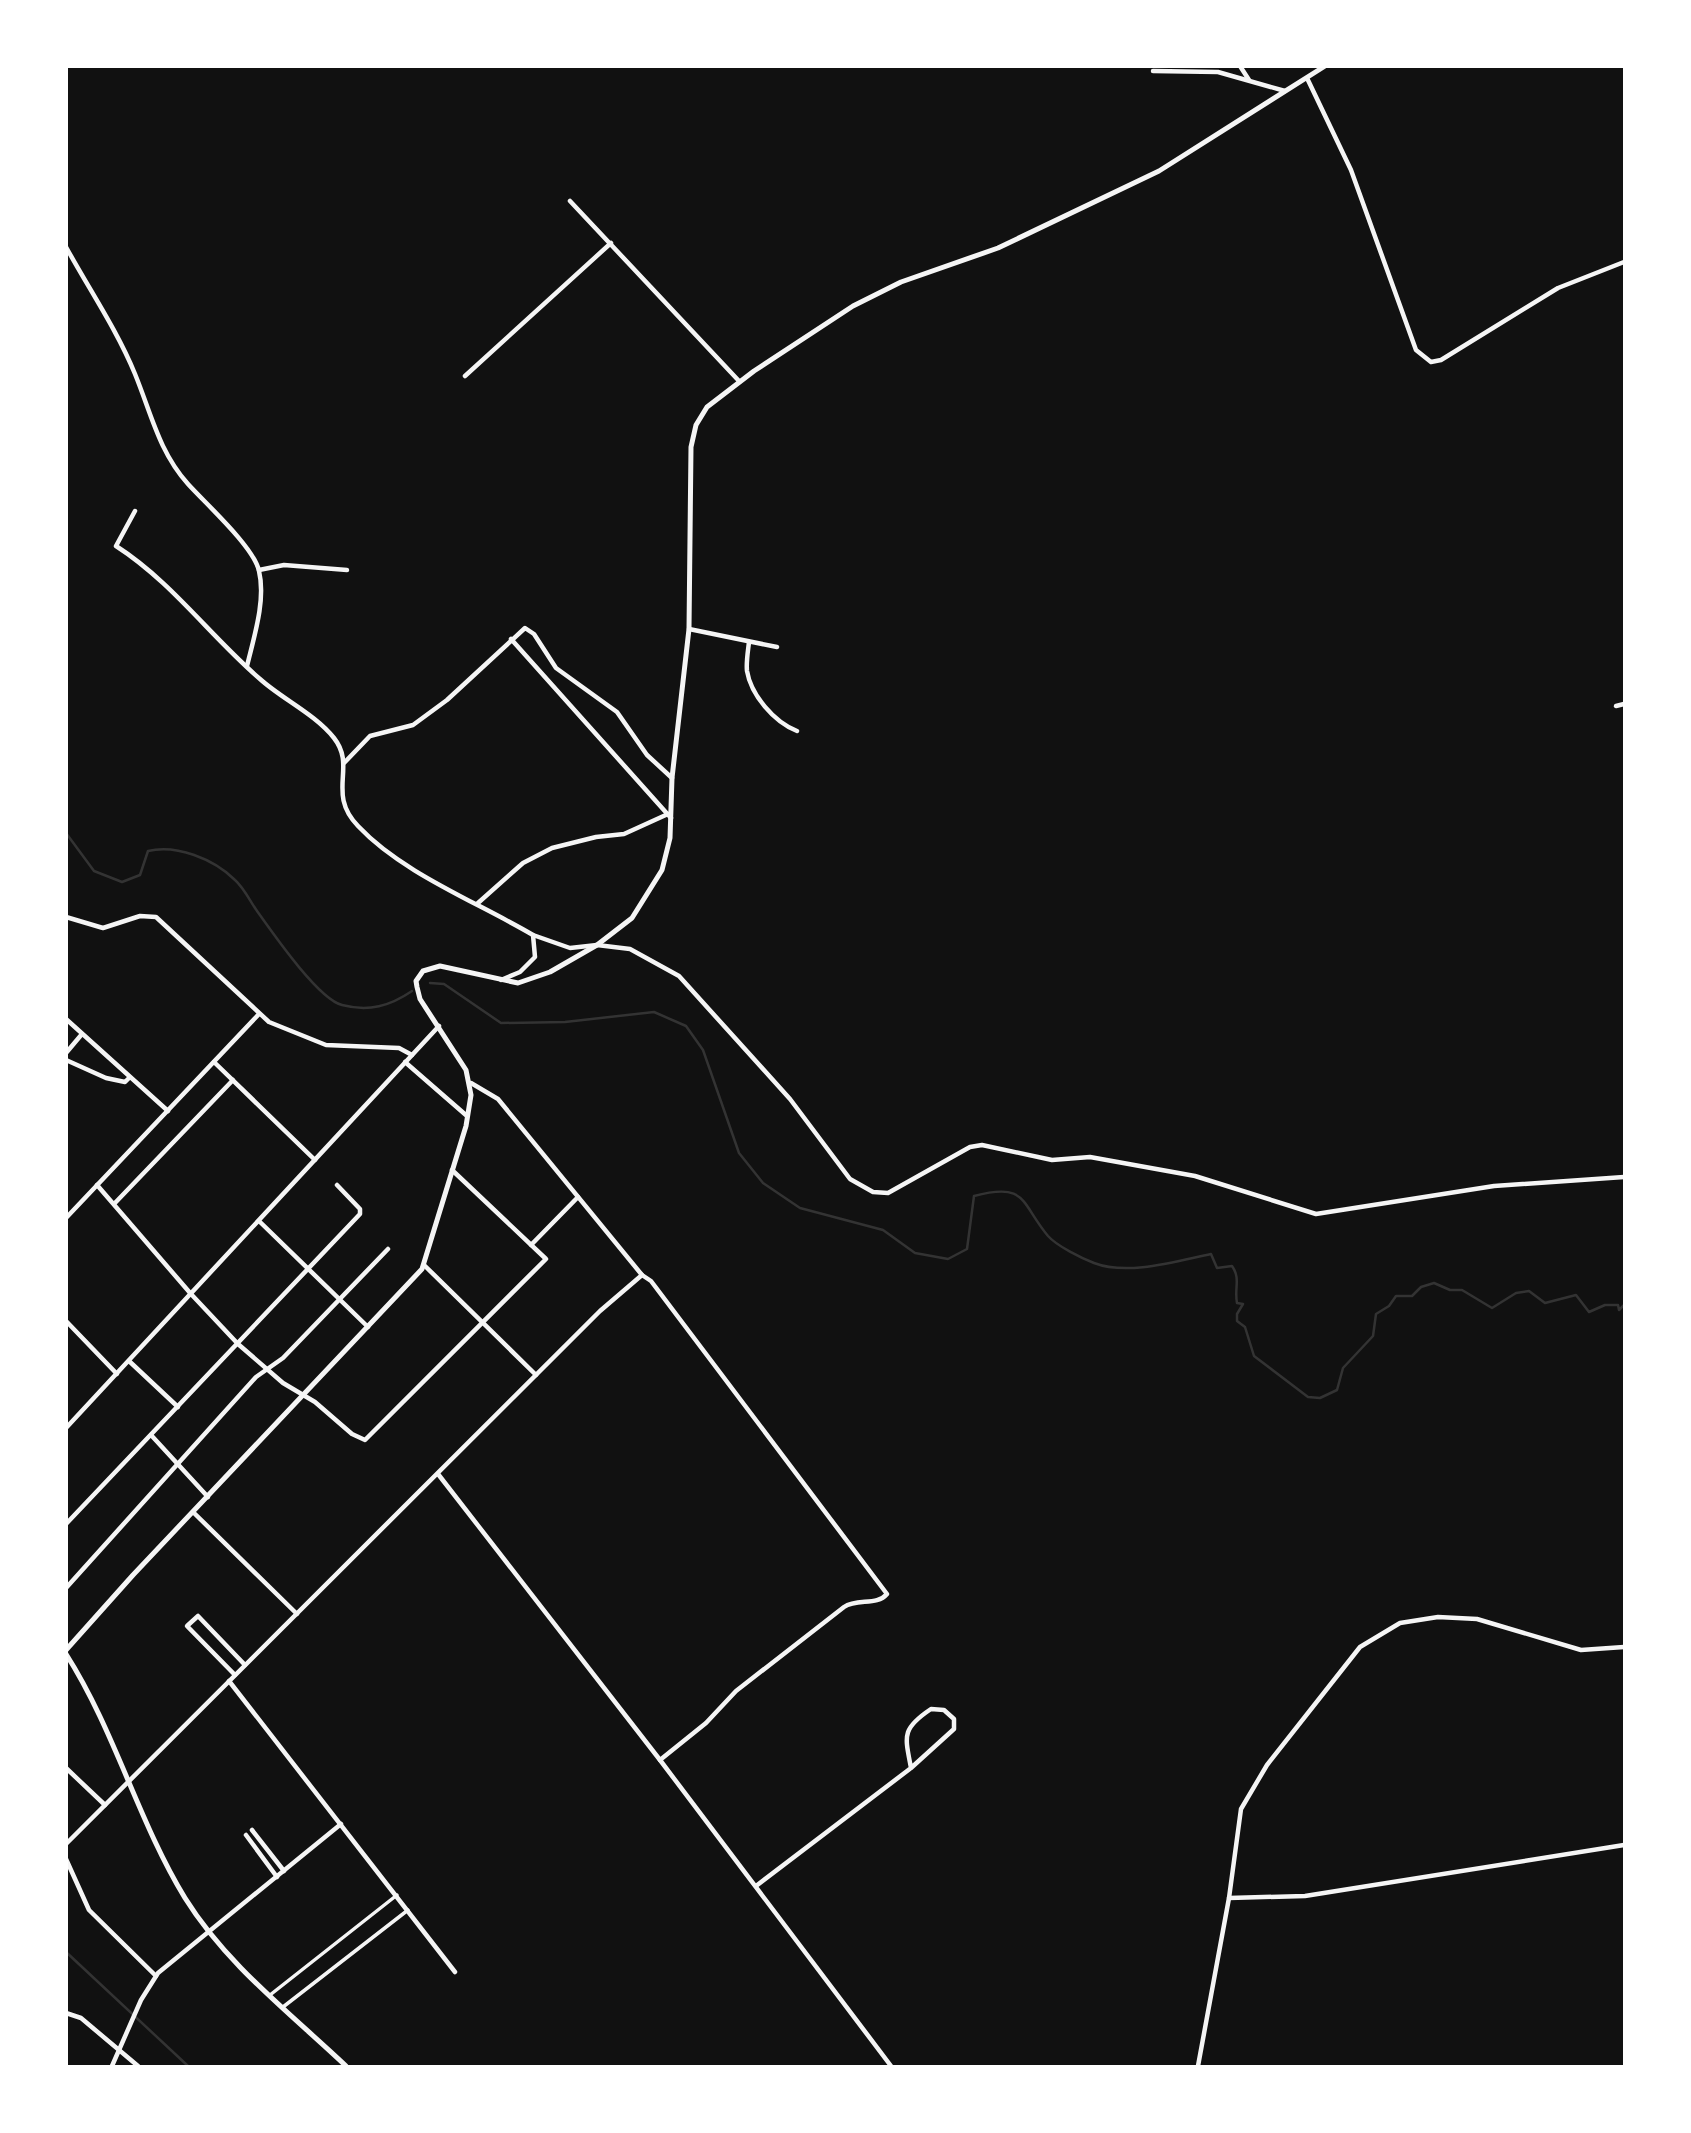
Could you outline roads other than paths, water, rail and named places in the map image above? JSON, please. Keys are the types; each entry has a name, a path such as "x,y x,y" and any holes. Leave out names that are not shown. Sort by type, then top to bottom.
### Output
{"street":[{"path":"1240,66 1250,81"},
{"path":"346,2067 209,1933 168,1868 130,1781 66,1652 424,1265 468,1117 471,1083 463,1062 424,1004 416,987 418,976 425,970 446,967 500,980 526,982 597,945 632,918 662,870 689,629 692,439 698,419 707,407 739,382 853,306 901,282 998,248 1148,176 1325,66"},
{"path":"1153,71 1218,72 1286,91"},
{"path":"1307,78 1351,170 1416,350 1431,362 1441,360 1558,288 1625,262"},
{"path":"570,201 739,382"},
{"path":"465,376 611,243"},
{"path":"66,247 100,303 135,372 153,426 173,467 244,546 260,569 257,625 247,667"},
{"path":"135,511 116,546 187,604 247,667 336,739 344,763 342,803 345,813 360,829 394,858 533,935 570,948 597,945 630,949 679,976 790,1099 849,1179 873,1192 888,1193 971,1147 982,1145 1032,1157 1090,1157 1195,1176 1315,1214 1494,1186 1625,1177"},
{"path":"260,569 284,565 347,570"},
{"path":"344,763 370,736 413,725 447,700 525,628 530,630 549,660 617,712 647,755 672,778"},
{"path":"689,629 777,647"},
{"path":"511,639 670,816"},
{"path":"749,642 747,671 761,702 786,727 797,731"},
{"path":"1616,706 1625,704"},
{"path":"478,903 523,863 552,848 596,837 624,834 670,816"},
{"path":"66,916 103,928 140,916 158,918 274,1025 326,1045 388,1047 401,1049 412,1055"},
{"path":"500,980 520,972 535,957 533,935"},
{"path":"66,1218 259,1014"},
{"path":"66,1019 168,1111"},
{"path":"68,1424 439,1026"},
{"path":"66,1053 82,1034"},
{"path":"66,1060 113,1081 125,1082 129,1078"},
{"path":"214,1062 316,1160"},
{"path":"405,1062 468,1117"},
{"path":"114,1204 233,1080"},
{"path":"471,1083 498,1099 642,1275 651,1281 887,1594 881,1600 857,1601 844,1607 736,1691 706,1723 660,1760"},
{"path":"97,1185 191,1294 238,1343 267,1369 358,1438 367,1439 546,1259 452,1170"},
{"path":"66,1524 361,1213 337,1185"},
{"path":"531,1244 578,1197"},
{"path":"259,1221 368,1327"},
{"path":"66,1588 256,1377 283,1358 388,1249"},
{"path":"424,1265 536,1375"},
{"path":"66,1844 600,1311 642,1275"},
{"path":"66,1321 117,1374"},
{"path":"129,1361 178,1407"},
{"path":"151,1435 208,1497"},
{"path":"438,1474 660,1760 891,2067"},
{"path":"193,1512 297,1614"},
{"path":"235,1675 187,1626 198,1616 245,1665"},
{"path":"1198,2067 1229,1898 1241,1809 1267,1765 1360,1647 1400,1623 1438,1618 1477,1619 1581,1650 1625,1647"},
{"path":"229,1681 456,1972"},
{"path":"756,1886 911,1768 953,1731 955,1722 946,1711 931,1709 906,1731 904,1738 911,1768"},
{"path":"66,1768 105,1805"},
{"path":"112,2067 141,2000 156,1976 341,1824"},
{"path":"252,1830 284,1871"},
{"path":"246,1835 277,1877"},
{"path":"1229,1898 1305,1896 1625,1845"},
{"path":"66,1859 89,1910 156,1976"},
{"path":"270,1995 397,1895"},
{"path":"283,2007 408,1910"},
{"path":"66,2013 84,2021 118,2053 138,2067"}],"waterway":[{"path":"66,833 94,871 122,882 140,875 148,851 159,849 194,855 226,872 241,887 296,964 321,991 342,1005 370,1008 396,1001 412,991"},
{"path":"430,983 444,984 501,1023 565,1022 654,1012 686,1026 703,1050 739,1153 763,1183 800,1208 883,1230 915,1253 948,1259 967,1249 974,1196 1004,1192 1020,1198 1052,1240 1094,1263 1107,1267 1137,1268 1211,1254 1217,1268 1232,1266 1235,1271 1237,1303 1243,1304 1237,1314 1237,1321 1245,1327 1254,1356 1308,1397 1320,1398 1337,1390 1343,1368 1373,1336 1376,1314 1389,1306 1396,1296 1412,1296 1421,1287 1434,1283 1450,1290 1462,1290 1492,1308 1516,1293 1529,1291 1545,1303 1576,1295 1589,1312 1605,1305 1618,1305 1619,1310 1624,1305"},
{"path":"66,1952 188,2066"}]}
